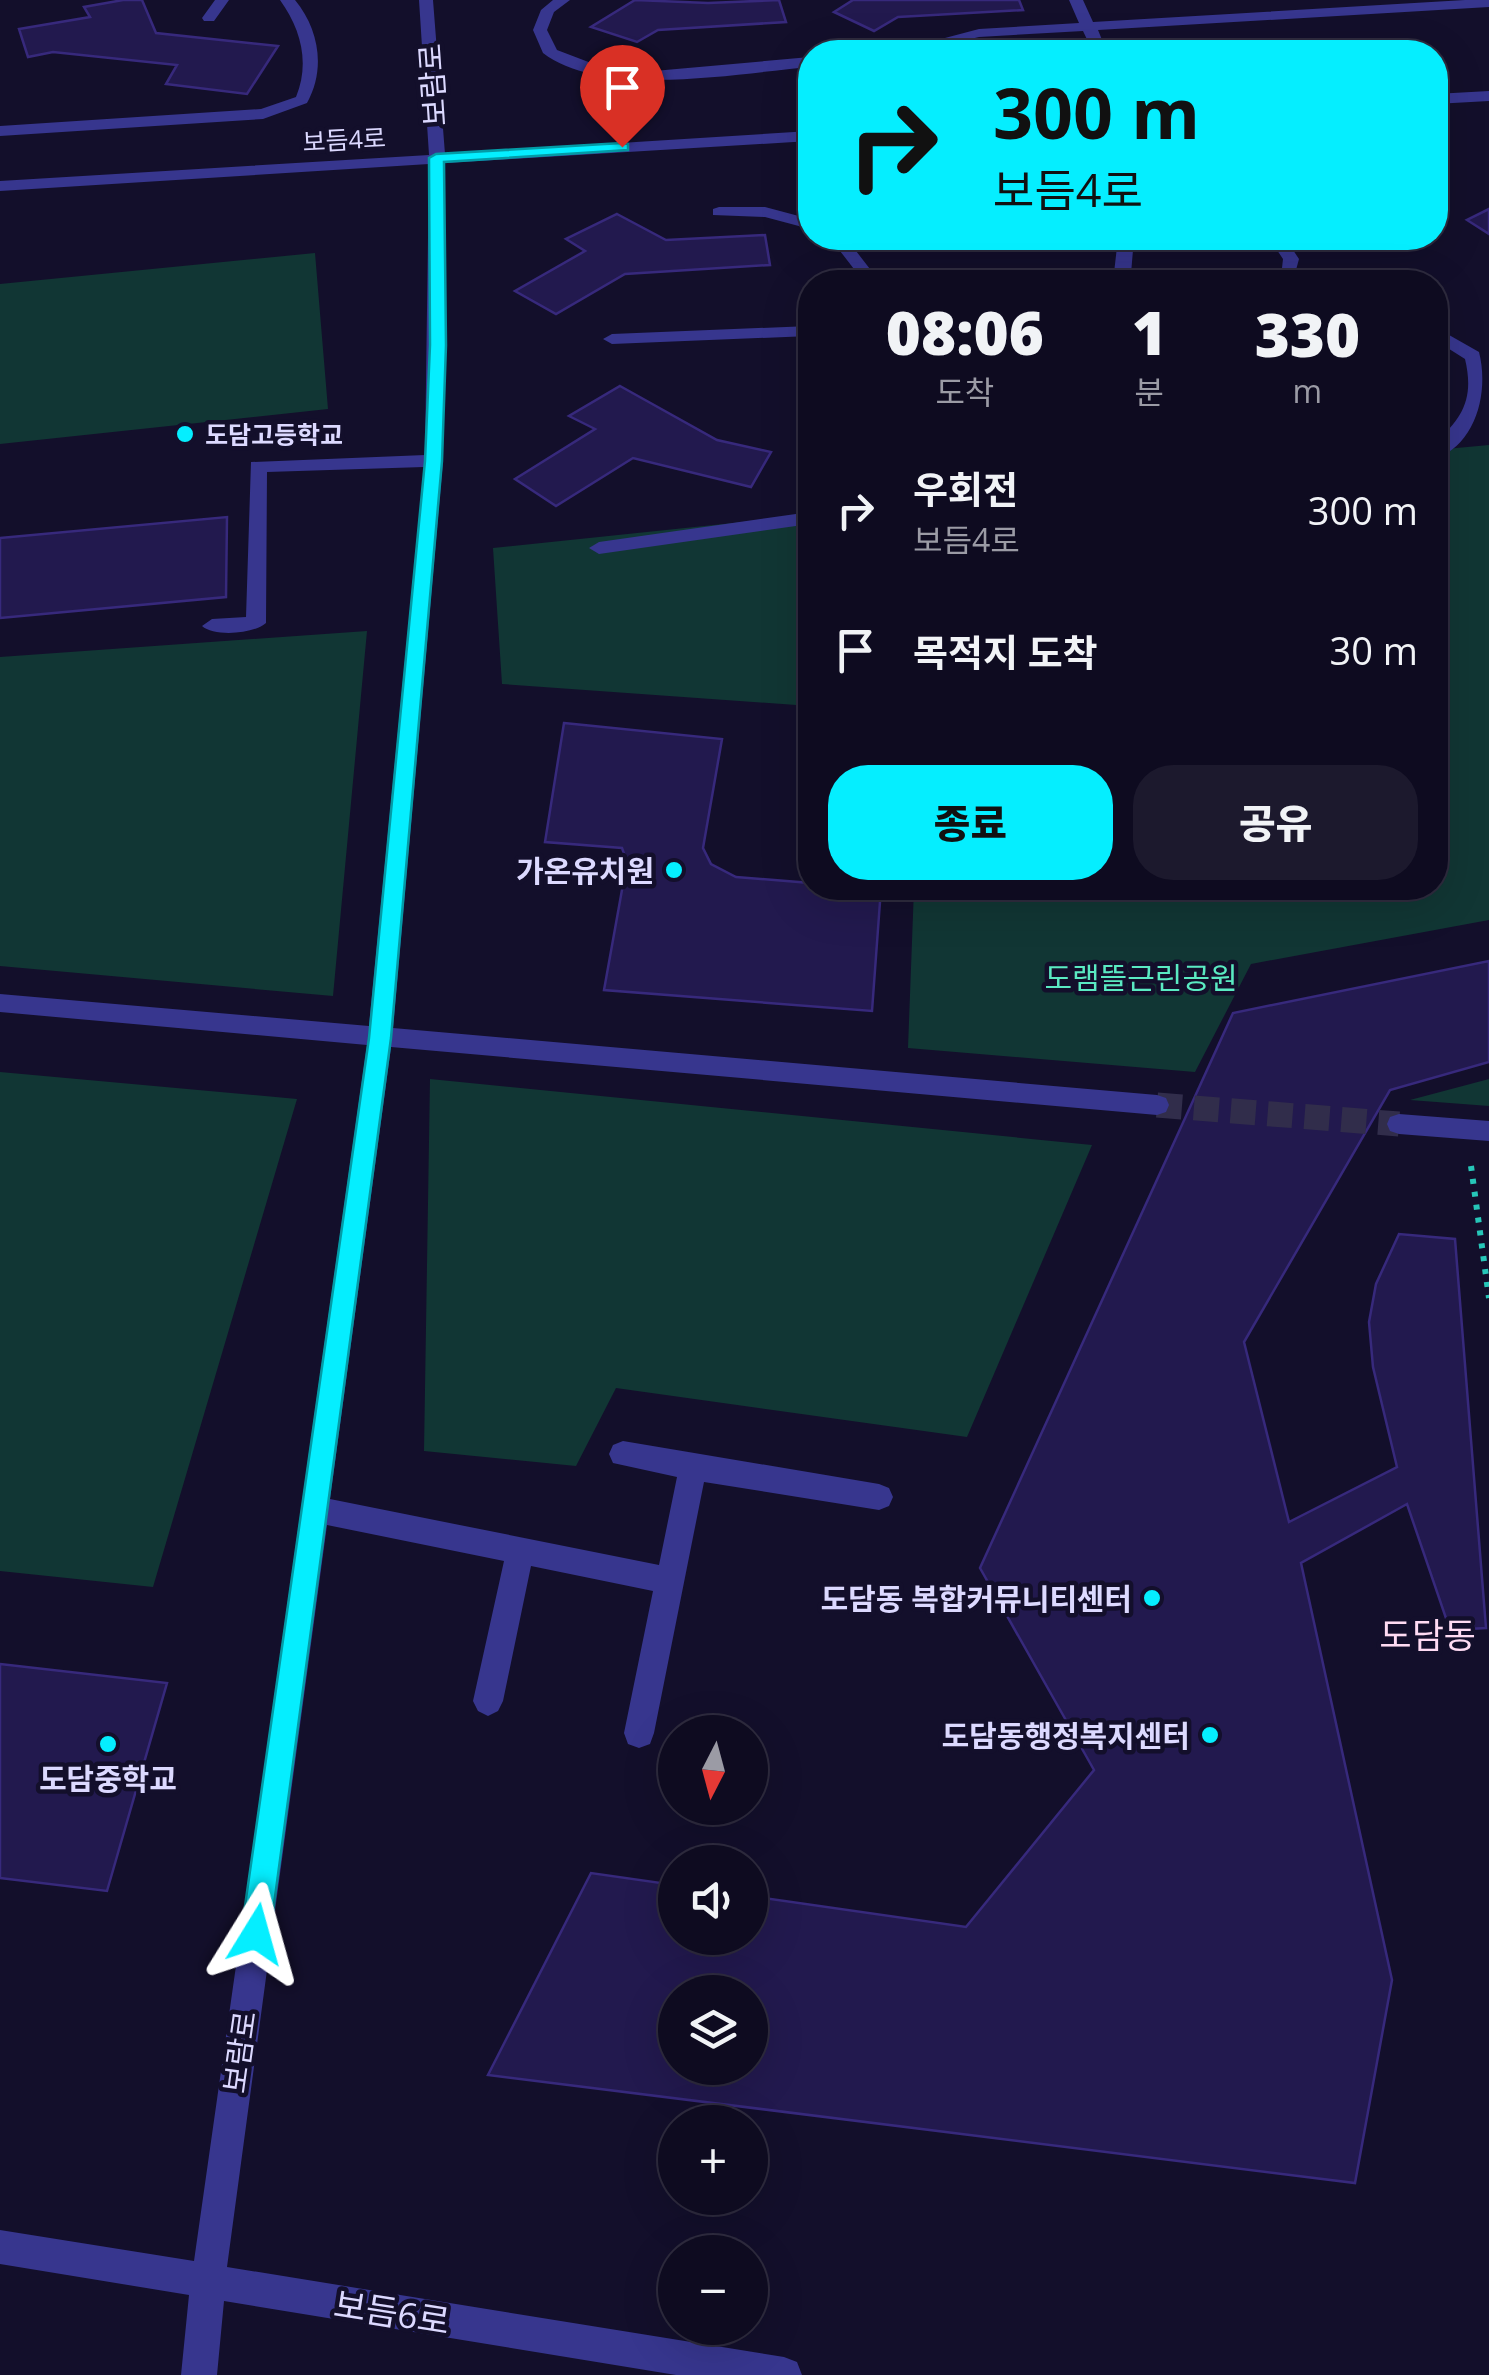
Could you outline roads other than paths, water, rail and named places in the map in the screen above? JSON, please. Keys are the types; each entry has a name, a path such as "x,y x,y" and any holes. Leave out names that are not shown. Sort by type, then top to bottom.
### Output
{"street":[{"path":"209,18 222,0"},
{"path":"0,132 263,114 302,100 312,81 309,53 299,12 287,0"},
{"name":"보람로","path":"199,2375 208,2282 380,1038 434,461 438,345 436,158 426,0"},
{"path":"563,0 548,10 540,30 551,52 597,70 654,76 798,63"},
{"path":"1076,0 1094,40"},
{"path":"947,40 979,32 1087,24 1489,4"},
{"path":"1448,98 1489,96"},
{"name":"보듬4로","path":"0,186 798,137"},
{"path":"719,212 765,212 798,221"},
{"path":"847,250 863,270"},
{"path":"612,339 798,331"},
{"path":"1448,340 1473,356 1481,380 1471,422 1448,442"},
{"path":"212,626 256,622 258,466 434,461"},
{"path":"599,548 798,520"},
{"path":"0,1004 1158,1104"},
{"path":"1399,1124 1478,1130"},
{"path":"623,1454 879,1497"},
{"path":"638,1733 693,1467"},
{"path":"314,1509 670,1581"},
{"path":"488,1701 520,1550"},
{"name":"보듬6로","path":"0,2248 784,2375"}],"tunnel":[{"path":"1157,1105 1399,1124"}],"place":[{"name":"도담고등학교","path":"185,434"},
{"name":"가온유치원","path":"674,870"},
{"name":"도담동 복합커뮤니티센터","path":"1152,1598"},
{"name":"도담동행정복지센터","path":"1210,1735"},
{"name":"도담중학교","path":"108,1744"}],"district":[{"name":"도담동","path":"1428,1634"}],"park label":[{"name":"도램뜰근린공원","path":"1141,977"}]}
